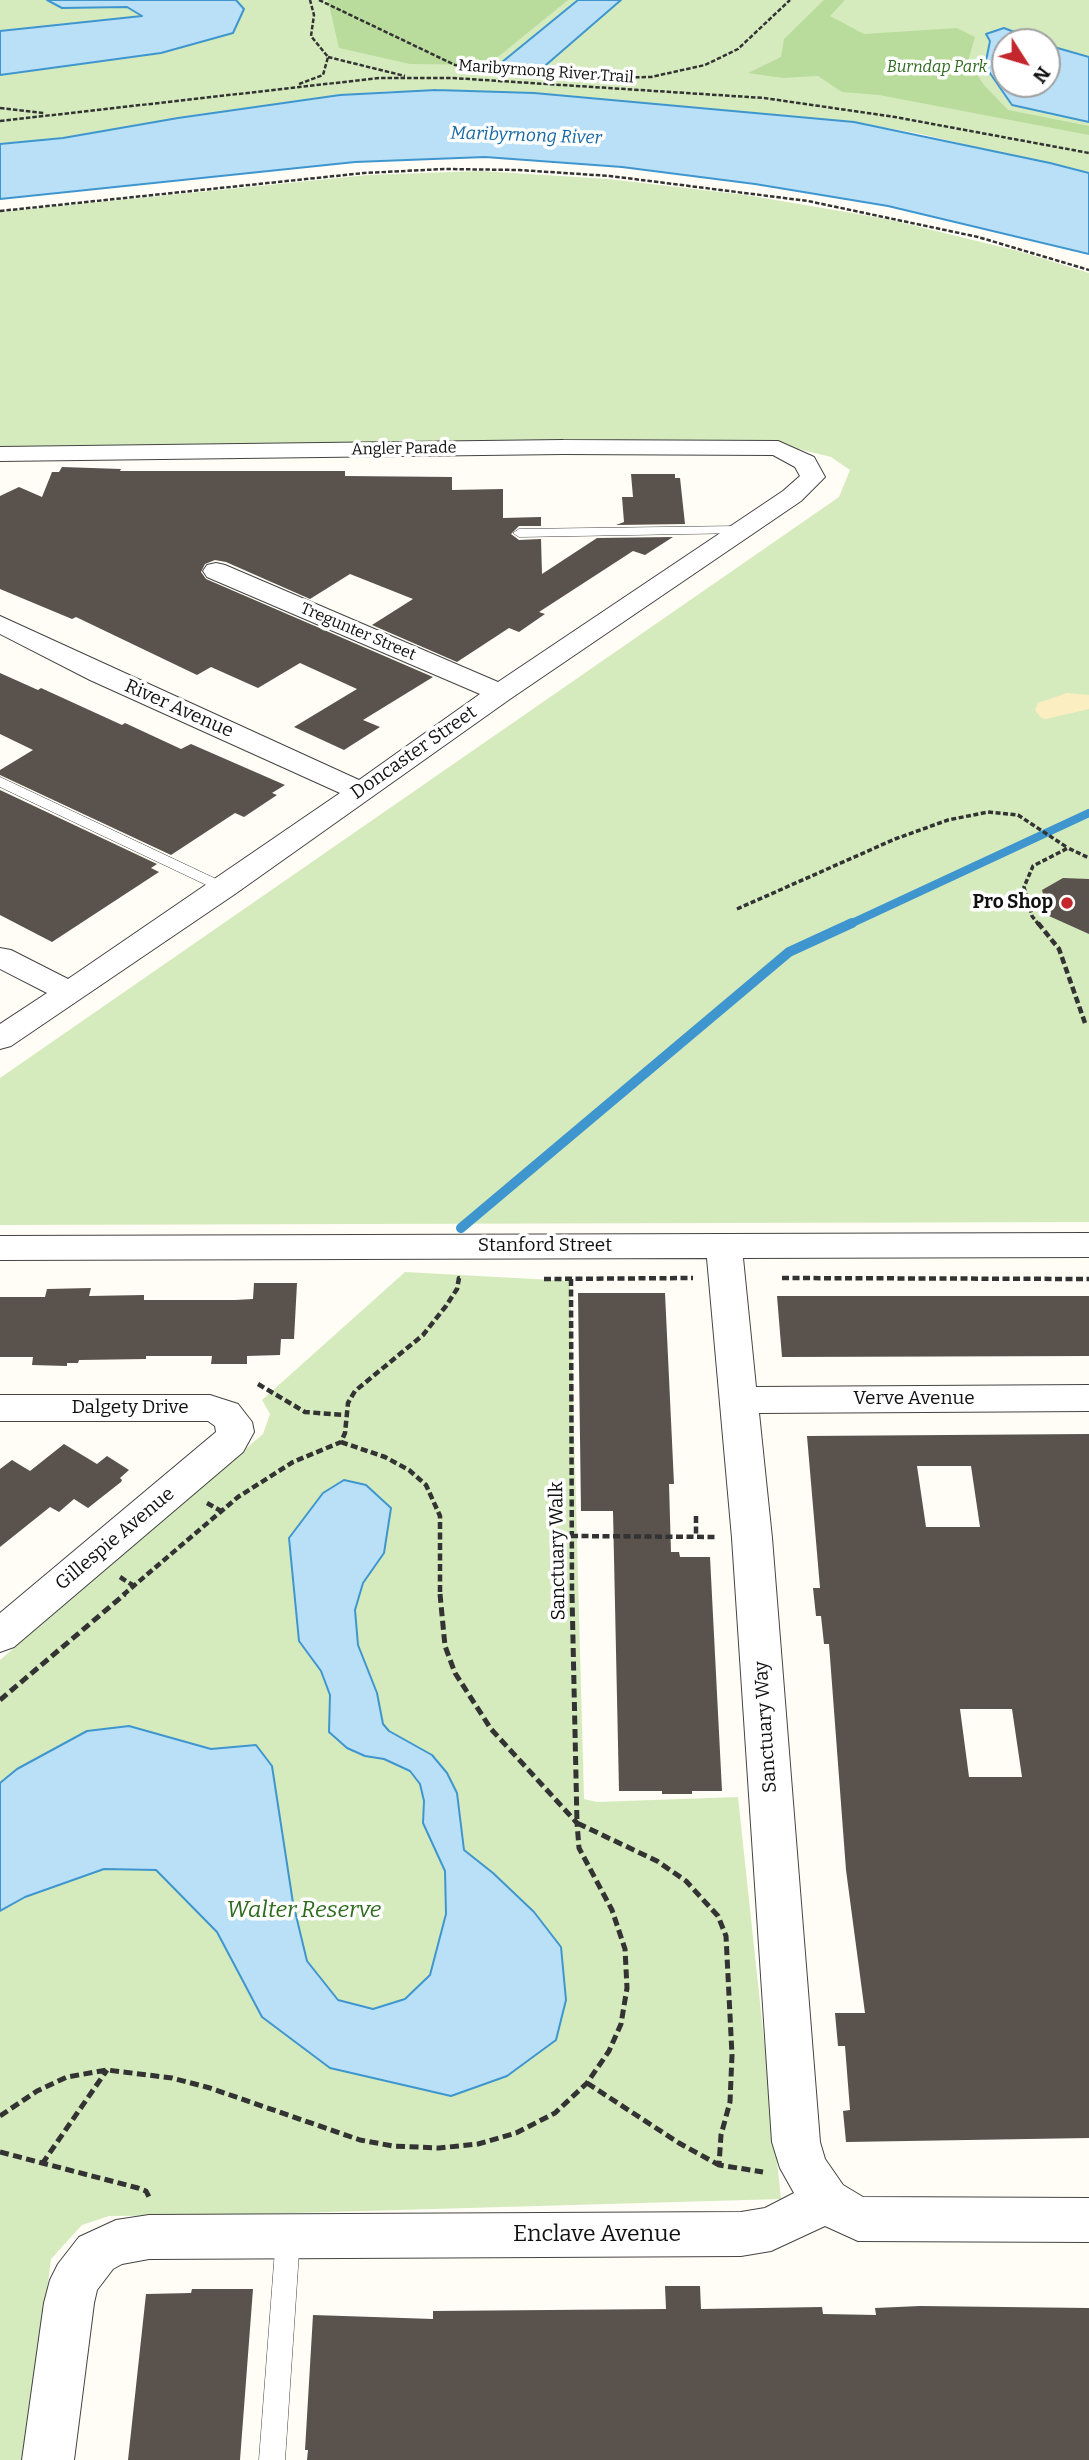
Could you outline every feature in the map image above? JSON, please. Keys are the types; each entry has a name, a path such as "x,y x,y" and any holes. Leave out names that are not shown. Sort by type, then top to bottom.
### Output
{"street":[{"name":"Angler Parade","path":"0,454 563,447 778,448 805,462"},
{"name":"Doncaster Street","path":"0,1039 224,888 500,693 792,496 813,477 805,462"},
{"name":"Tregunter Street","path":"216,571 500,693"},
{"name":"River Avenue","path":"0,624 100,674 360,791"},
{"path":"0,957 69,992"},
{"name":"Stanford Street","path":"0,1248 726,1262 1089,1245"},
{"name":"Sanctuary Way","path":"726,1262 752,1538 796,2142 818,2190"},
{"name":"Verve Avenue","path":"738,1400 1089,1398"},
{"name":"Dalgety Drive","path":"0,1408 210,1408 225,1413 233,1422 235,1432 230,1442"},
{"name":"Gillespie Avenue","path":"0,1636 230,1442"},
{"path":"818,2190 858,2219 1089,2220"},
{"name":"Enclave Avenue","path":"48,2460 69,2303 75,2280 96,2253 116,2243 149,2237 741,2234 771,2229 818,2190"}],"lane":[{"path":"519,533 738,530"},
{"path":"0,781 224,888"},
{"path":"272,2460 289,2236"}],"path":[{"path":"310,0 314,15 310,36 328,57 413,78"},
{"path":"319,0 456,65 534,75 606,78 651,77 705,65 738,49 790,0"},
{"path":"292,87 323,75 328,57"},
{"name":"Maribyrnong River Trail","path":"0,121 292,87 379,78 413,78 764,98 895,117 1089,153"},
{"path":"0,108 59,114"},
{"path":"0,211 364,173 444,169 519,170 610,176 808,201 978,237 1089,270"},
{"path":"737,909 895,839 948,820 988,811 1018,815 1068,848 1089,858"},
{"path":"1068,848 1032,866 1024,887 1032,916 1059,948 1086,1023"},
{"path":"531,1279 571,1279 726,1262 1089,1279"},
{"path":"341,1442 345,1433 348,1403 355,1391 423,1335 457,1289 459,1278 471,1278"},
{"name":"Sanctuary Walk","path":"0,2116 37,2091 68,2077 107,2070 172,2078 210,2088 360,2140 393,2146 439,2148 478,2144 516,2133 555,2113 587,2083 609,2051 621,2024 627,1988 625,1949 612,1910 579,1848 577,1823 571,1536 571,1279"},
{"path":"258,1384 305,1412 345,1415"},
{"path":"0,1700 238,1497 293,1462 341,1442 409,1470 426,1485 440,1516 440,1612 445,1646 455,1673 491,1729 577,1823 657,1861 686,1881 718,1916 726,1936 732,2055 730,2102 721,2135 719,2165"},
{"path":"696,1516 696,1537"},
{"path":"571,1536 752,1538"},
{"path":"42,2164 107,2070"},
{"path":"587,2083 719,2165 818,2190"},
{"path":"0,2152 146,2191 150,2198 149,2237"}],"green space":[{"name":"Burndap Park","path":"0,0 1089,0 1089,173 916,133 854,122 625,101 484,92 391,91 340,95 178,118 63,138 0,144"},
{"path":"328,0 568,0 488,65 410,64 339,48"},
{"path":"824,0 845,0 830,16 864,34 957,28 975,37 968,61 991,92 991,98 996,98 1008,110 1089,126 1089,135 879,95 842,92 818,76 783,78 748,73 781,57 784,39"},
{"path":"481,171 608,179 746,195 887,219 1022,252 1089,273 1089,1222 0,1225 0,1078 839,497 850,470 831,457 782,445 0,448 0,212 368,175"},
{"name":"Walter Reserve","path":"405,1272 570,1281 584,1799 597,1802 738,1797 781,2199 109,2216 82,2225 51,2259 25,2460 0,2460 0,1660 263,1434 270,1414 262,1400"}],"sand":[{"path":"1067,693 1089,695 1089,709 1046,719 1041,718 1035,710 1038,703"}],"water":[{"path":"47,0 236,0 244,9 233,33 161,53 0,75 0,31 142,16 127,7 62,8"},
{"path":"578,0 621,0 539,71 496,67"},
{"path":"991,32 991,75 985,66 990,41 986,34"},
{"path":"1061,49 1089,57 1089,122 1012,105 1007,98 1061,98"},
{"name":"Maribyrnong River","path":"436,90 534,93 854,122 1050,163 1089,173 1089,254 888,206 755,184 622,167 485,157 355,162 0,199 0,144 63,138 178,118 340,95"},
{"path":"344,1480 366,1485 391,1508 384,1553 363,1583 355,1610 358,1645 377,1693 383,1724 389,1731 432,1755 447,1773 457,1793 464,1850 534,1912 561,1947 566,2000 556,2040 507,2076 451,2096 330,2068 262,2017 217,1932 156,1870 104,1869 25,1897 0,1911 0,1783 17,1769 87,1731 129,1726 211,1749 256,1745 272,1766 293,1903 307,1961 338,2000 373,2009 405,1999 430,1975 446,1914 445,1871 423,1823 424,1801 420,1784 410,1771 384,1759 365,1756 347,1748 329,1732 330,1695 321,1671 299,1641 289,1538 323,1493"}],"building":[{"path":"62,467 121,469 120,471 345,471 345,476 452,477 452,490 503,489 503,518 541,517 541,526 519,526 511,534 519,540 541,539 542,574 597,538 673,537 645,555 633,551 539,612 545,614 519,632 509,628 457,662 372,625 413,599 350,574 310,599 226,562 215,560 205,564 201,572 206,579 433,677 363,720 380,727 344,750 294,727 357,689 300,663 258,688 211,667 197,675 76,617 72,619 0,589 0,496 19,487 42,497 52,472 59,472"},
{"path":"631,474 675,474 675,478 680,478 685,524 616,525 624,522 622,497 633,497"},
{"path":"0,673 38,690 41,688 122,725 125,723 181,749 191,744 285,785 272,793 277,795 244,817 235,813 171,855 0,775 0,770 33,750 0,734"},
{"path":"0,790 157,864 151,868 159,872 52,942 0,915"},
{"name":"Pro Shop","path":"1063,878 1089,879 1089,934 1049,916 1042,890"},
{"path":"254,1283 297,1283 294,1339 281,1339 280,1355 247,1356 247,1364 211,1364 212,1356 146,1356 146,1359 79,1360 78,1363 67,1363 67,1366 32,1365 33,1357 0,1357 0,1297 45,1297 47,1289 91,1288 89,1296 144,1295 144,1300 235,1300 253,1299"},
{"path":"578,1293 665,1293 674,1484 669,1484 671,1552 679,1552 680,1557 710,1557 722,1791 662,1794 662,1791 619,1791 613,1511 581,1511"},
{"path":"777,1296 1089,1296 1089,1356 782,1357"},
{"path":"1089,1434 1089,2138 846,2142 843,2111 850,2110 845,2046 838,2046 835,2013 865,2013 846,1870 829,1644 824,1644 821,1616 816,1616 813,1588 820,1588 807,1436","holes":["917,1466 971,1466 980,1527 926,1527","960,1709 1012,1709 1022,1777 969,1777"]},
{"path":"64,1444 97,1464 107,1456 129,1470 120,1478 121,1482 88,1508 74,1499 59,1512 50,1507 0,1547 0,1469 12,1460 30,1471"},
{"path":"665,2286 700,2286 701,2309 822,2307 823,2314 876,2315 875,2308 920,2306 1089,2308 1089,2460 307,2460 308,2450 305,2450 313,2315 433,2319 433,2311 666,2309"},
{"path":"192,2289 253,2289 240,2460 128,2460 146,2294 191,2293"}],"waterway":[{"path":"848,925 1089,813"},
{"path":"461,1228 789,952 852,923"}],"place":[{"name":"Pro Shop","path":"1067,903"}]}
